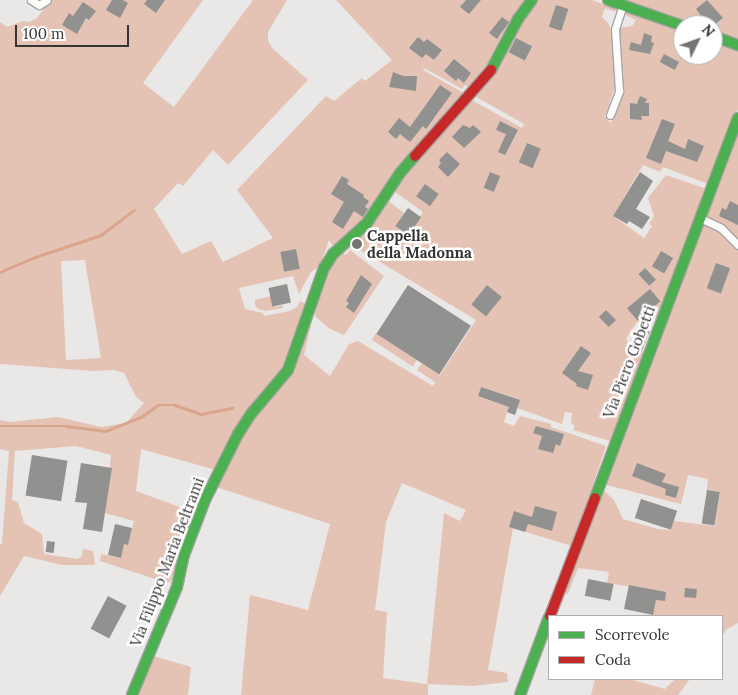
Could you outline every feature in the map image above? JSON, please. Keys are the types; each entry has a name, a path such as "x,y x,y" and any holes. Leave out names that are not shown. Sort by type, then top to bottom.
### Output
{"street":[{"path":"31,0 39,5 47,0"},
{"name":"Via Filippo Maria Beltrami","path":"132,695 177,587 184,555 205,500 238,434 288,370 296,352 324,268 333,254 367,223 400,173 493,68 518,19 532,0"},
{"path":"608,0 673,22"},
{"path":"610,115 619,91 615,29 623,5"},
{"path":"723,40 738,45"},
{"name":"Via Piero Gobetti","path":"550,615 738,118"},
{"path":"700,218 721,228 738,245"},
{"name":"Via Piero Gobetti","path":"520,695 548,620"}],"shaded area":[{"path":"50,0 203,0 143,83 174,107 253,0 287,0 268,32 268,40 272,48 308,80 228,165 213,150 183,186 178,183 154,209 182,254 211,241 223,262 273,238 237,190 326,96 334,101 362,78 365,81 392,60 336,0 525,0 516,12 495,55 470,88 465,85 462,89 424,68 423,70 462,92 464,95 405,159 368,216 333,246 329,240 320,266 311,272 299,294 293,276 239,288 245,309 263,313 264,316 290,311 297,307 300,301 306,304 285,368 216,470 141,449 136,491 196,513 174,579 167,583 100,561 101,554 121,558 124,544 128,544 134,521 105,513 111,455 76,446 15,451 12,500 18,502 24,523 42,534 44,554 78,559 82,556 83,549 93,551 95,565 62,565 24,556 0,596 0,544 2,544 9,451 0,449 0,420 11,422 58,417 101,427 126,423 144,403 136,397 124,373 114,370 93,371 0,364 0,22 7,27 23,21 29,22 37,18","holes":["85,260 101,358 66,360 61,261"]},
{"path":"535,0 592,0 616,9 615,12 605,8 602,17 611,29 615,61 615,86 605,117 611,123 623,85 618,28 632,26 636,20 623,14 624,12 673,29 673,65 723,65 723,45 738,50 738,109 708,184 663,167 660,172 643,165 613,216 644,238 652,226 649,224 654,216 648,198 666,175 707,189 659,315 641,324 637,322 626,339 635,349 644,353 610,441 573,430 575,426 571,423 572,413 565,412 562,424 517,408 520,400 481,387 478,396 509,407 504,422 514,426 520,416 551,424 551,427 606,446 572,546 513,528 488,670 507,673 508,682 472,686 428,684 428,695 241,695 250,595 308,610 330,524 216,487 245,429 273,394 309,324 311,325 304,355 330,376 349,344 358,341 433,386 435,382 417,370 422,363 440,375 476,320 352,245 387,200 404,213 396,226 409,235 423,212 395,192 415,160 470,99 522,128 524,124 478,98 475,94","holes":["402,483 466,510 460,521 444,513 427,684 383,678 387,612 375,610 386,522"]},
{"path":"620,0 738,0 738,39 723,35 723,15 673,15 673,18"},
{"path":"738,124 738,241 702,217"},
{"path":"702,223 719,231 738,249 738,623 727,629 723,635 723,615 652,615 657,591 607,583 609,572 578,568 568,594 563,592 601,488 614,500 623,519 658,529 671,530 674,521 715,526 720,492 707,490 708,479 688,475 681,504 603,484"},
{"path":"350,250 384,276 344,335 330,329 316,317 313,311 327,268 342,252 346,255"},
{"path":"271,296 274,307 283,305 283,308 265,311 258,309 255,305 255,300"},
{"path":"376,333 417,360 413,366 372,340"},
{"path":"150,655 191,667 188,695 135,695"},
{"path":"595,680 633,680 665,689 674,680 689,680 678,695 591,695"}],"building":[{"path":"112,0 123,0 128,3 120,18 106,10"},
{"path":"147,0 165,0 156,13 144,4"},
{"path":"466,0 481,0 469,14 460,7"},
{"path":"707,0 720,15 700,15 696,9"},
{"path":"83,2 96,11 89,20 86,18 77,34 62,25 69,13 73,16"},
{"path":"556,5 568,9 561,31 549,27"},
{"path":"502,17 509,22 497,39 489,33"},
{"path":"644,33 652,36 651,42 654,43 650,54 629,50 631,42 641,45"},
{"path":"418,37 424,42 427,39 442,50 434,60 426,54 422,58 409,48"},
{"path":"516,38 532,46 525,60 509,52"},
{"path":"664,54 673,59 673,65 677,65 675,70 660,62"},
{"path":"454,59 471,73 464,83 458,78 456,81 444,71"},
{"path":"393,72 403,76 417,76 416,91 389,87"},
{"path":"440,85 452,93 426,129 423,126 410,142 400,134 396,139 388,132 399,118 410,127"},
{"path":"640,96 647,99 645,103 649,103 649,116 641,116 642,120 630,119 630,103 637,104"},
{"path":"662,119 675,124 668,141 685,149 688,139 704,146 697,162 666,151 661,164 646,158"},
{"path":"500,121 518,130 505,155 498,152 506,134 496,130"},
{"path":"463,125 470,128 473,125 481,132 464,148 452,137"},
{"path":"527,143 541,149 533,168 519,162"},
{"path":"447,152 460,164 448,177 438,167 441,163 439,160"},
{"path":"490,172 500,176 494,192 484,188"},
{"path":"640,172 653,181 636,209 650,217 642,229 629,221 627,224 613,216"},
{"path":"342,176 349,180 347,184 364,195 363,197 369,201 365,207 368,209 363,217 354,211 343,229 332,222 344,202 331,194"},
{"path":"425,184 439,194 430,206 416,196"},
{"path":"730,201 738,205 738,225 719,216 722,208 726,210"},
{"path":"408,208 421,217 408,235 395,226"},
{"path":"387,237 399,244 390,260 378,253"},
{"path":"296,249 300,269 284,272 280,252"},
{"path":"661,251 673,258 664,274 652,267"},
{"path":"716,263 730,268 721,294 707,288"},
{"path":"645,268 656,280 649,286 638,274"},
{"path":"361,275 372,284 354,313 346,307 349,303 346,301"},
{"path":"287,284 291,303 272,307 268,288"},
{"path":"408,285 471,326 439,374 376,334"},
{"path":"487,285 502,297 486,316 471,304"},
{"path":"650,289 660,301 637,321 627,308"},
{"path":"606,310 616,320 609,327 599,317"},
{"path":"645,330 650,332 641,352 637,350"},
{"path":"581,346 591,353 578,371 593,375 588,390 576,386 577,384 562,373"},
{"path":"625,359 632,361 630,368 633,369 626,390 615,386"},
{"path":"481,387 520,400 515,415 507,412 509,407 478,396"},
{"path":"536,426 564,434 560,446 556,444 553,453 538,449 542,436 533,433"},
{"path":"32,455 68,461 61,501 26,495"},
{"path":"81,463 112,468 102,532 83,529 87,503 75,502"},
{"path":"637,463 666,474 662,482 679,487 676,498 665,495 666,489 632,476"},
{"path":"707,490 720,492 715,526 702,524"},
{"path":"641,499 677,511 671,530 635,518"},
{"path":"535,506 557,512 552,531 528,524 525,532 509,527 514,511 532,517"},
{"path":"115,524 132,528 128,545 124,544 121,558 108,555"},
{"path":"47,541 55,542 54,553 46,552"},
{"path":"588,579 614,584 610,601 585,596"},
{"path":"629,585 666,592 665,601 656,600 653,615 624,609"},
{"path":"685,588 697,589 696,598 684,597"},
{"path":"108,596 127,606 109,639 91,629"}],"waterway":[{"path":"0,272 35,257 101,235 134,210"},
{"path":"0,426 66,426 106,431 141,417 158,405 175,405 201,414 232,408"}],"traffic: fast":[{"path":"491,70 518,19 532,0"},
{"path":"608,0 673,23"},
{"path":"723,40 738,45"},
{"path":"595,498 738,118"},
{"path":"132,695 177,587 184,555 205,500 238,434 251,414 288,370 324,268 333,254 367,223 400,173 415,156"},
{"path":"520,695 548,620"}],"traffic: jam":[{"path":"415,156 491,70"},
{"path":"550,615 595,498"}],"place":[{"name":"Cappella della Madonna","path":"357,244"}]}
